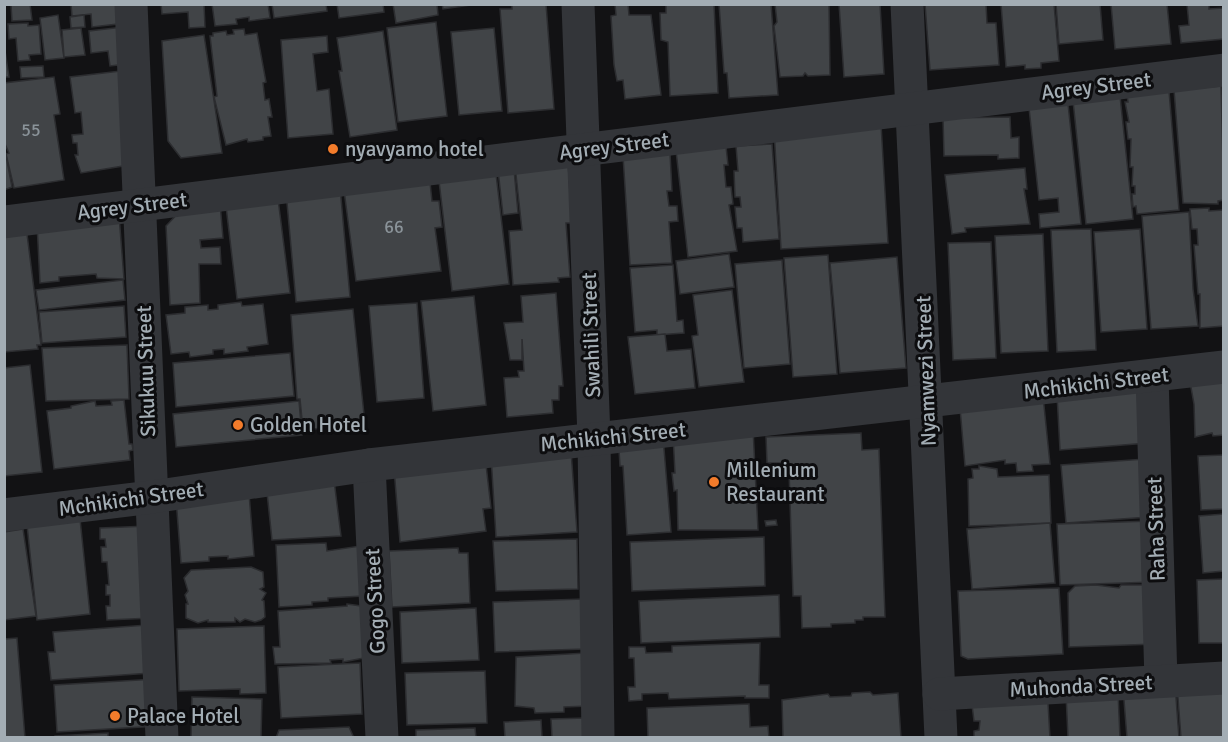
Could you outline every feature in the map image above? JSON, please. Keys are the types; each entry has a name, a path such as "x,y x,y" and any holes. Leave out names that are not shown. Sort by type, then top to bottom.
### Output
{"street":[{"name":"Sikukuu Street","path":"131,4 162,738"},
{"name":"Swahili Street","path":"578,4 594,438 598,738"},
{"name":"Nyamwezi Street","path":"907,4 914,109 940,738"},
{"name":"Agrey Street","path":"4,222 1224,70"},
{"name":"Mchikichi Street","path":"4,515 152,497 369,465 594,438 927,403 1224,367"},
{"name":"Raha Street","path":"1152,376 1161,681"},
{"name":"Gogo Street","path":"369,465 382,738"},
{"name":"Muhonda Street","path":"939,694 1224,678"}],"building":[{"path":"30,4 32,20 12,21 11,5"},
{"path":"71,4 116,4 118,24 92,27 91,14 72,16"},
{"path":"161,4 204,4 205,27 189,28 188,12 162,14"},
{"path":"212,4 268,4 270,18 249,21 249,17 236,19 237,24 215,26"},
{"path":"272,4 326,4 327,11 274,18"},
{"path":"337,4 383,4 384,12 339,18"},
{"path":"393,4 437,4 438,15 396,23"},
{"path":"442,4 478,4 443,9"},
{"path":"512,4 546,4 554,109 508,113 500,9 512,9"},
{"path":"615,4 628,4 629,15 651,15 661,95 625,99 623,80 617,81 614,65 611,16 616,15"},
{"path":"666,4 714,4 718,93 670,96 668,42 661,40 660,13 666,13"},
{"path":"719,4 771,4 778,95 729,98 727,73 724,73"},
{"path":"775,4 829,4 830,75 808,76 805,73 803,76 780,77 774,26 777,22"},
{"path":"839,4 880,4 884,74 844,77"},
{"path":"925,4 986,4 987,23 996,23 999,65 930,70"},
{"path":"1001,4 1054,4 1059,61 1041,63 1041,68 1025,69 1025,65 1006,67"},
{"path":"1056,4 1100,4 1103,40 1059,44"},
{"path":"1111,4 1167,4 1171,44 1115,49"},
{"path":"1187,4 1209,4 1209,9 1224,8 1224,39 1181,43 1179,26 1189,25"},
{"path":"58,15 64,58 45,60 40,18"},
{"path":"84,15 85,27 71,28 70,17"},
{"path":"436,22 447,116 398,122 387,28"},
{"path":"28,23 28,26 39,25 41,54 29,55 30,60 18,61 16,38 9,39 8,24"},
{"path":"123,27 127,64 110,66 108,51 91,53 89,31"},
{"path":"81,28 85,55 64,57 62,30"},
{"path":"494,28 502,111 459,115 451,32"},
{"path":"244,29 245,35 257,33 266,82 263,83 265,100 269,99 272,117 268,117 271,136 263,137 263,140 248,142 247,139 226,145 214,97 217,96 210,36 213,36 213,33 226,31 227,35 234,34 233,30"},
{"path":"383,31 397,130 350,137 339,71 342,71 337,38"},
{"path":"204,35 222,153 181,158 168,141 162,41"},
{"path":"327,36 328,52 313,54 317,91 329,89 333,134 288,138 281,40"},
{"path":"4,44 9,77 4,77"},
{"path":"43,66 44,77 21,78 20,67"},
{"path":"129,70 129,165 81,173 75,155 78,155 77,143 73,143 72,135 83,134 81,112 75,113 70,77"},
{"path":"54,77 60,114 54,115 64,180 14,188 6,154 9,153 5,144 4,83"},
{"path":"1221,86 1224,200 1218,201 1218,204 1183,203 1174,90"},
{"path":"1169,91 1179,210 1137,214 1136,206 1133,207 1132,194 1135,194 1135,186 1132,186 1131,139 1128,139 1126,122 1129,122 1125,102 1128,102 1127,95"},
{"path":"1120,96 1133,219 1086,224 1073,101"},
{"path":"1068,104 1081,224 1040,228 1039,214 1059,212 1058,198 1039,200 1029,108"},
{"path":"1010,117 1011,138 1019,137 1019,158 998,159 998,155 944,156 943,118"},
{"path":"881,124 888,243 781,249 774,130"},
{"path":"725,137 728,165 724,165 726,187 731,187 733,204 729,205 737,251 688,257 675,142"},
{"path":"772,144 779,239 743,242 742,228 737,228 735,207 741,207 740,197 735,197 734,171 738,171 736,146"},
{"path":"4,145 12,187 4,190"},
{"path":"670,153 672,191 667,191 669,206 677,206 678,221 669,222 672,263 630,265 623,156"},
{"path":"568,162 572,223 566,223 570,277 558,278 559,282 513,285 509,231 522,230 515,166"},
{"path":"1025,168 1027,189 1024,189 1030,224 965,228 966,232 952,234 945,175"},
{"path":"514,169 518,213 503,215 498,170"},
{"path":"429,173 432,201 439,201 442,227 435,228 441,271 356,281 343,183"},
{"path":"496,174 509,284 452,291 439,181"},
{"path":"340,187 350,297 296,302 286,192"},
{"path":"277,191 290,293 237,299 225,198"},
{"path":"220,203 223,238 200,240 201,248 220,247 221,264 199,264 200,303 170,305 166,226 183,208"},
{"path":"1209,208 1209,211 1224,210 1224,326 1200,328 1200,294 1198,294 1194,245 1198,245 1197,229 1192,229 1190,209"},
{"path":"1189,212 1193,289 1198,326 1151,329 1142,216"},
{"path":"119,215 124,279 97,278 96,274 59,277 59,281 40,283 37,224"},
{"path":"1091,229 1096,350 1057,352 1051,230"},
{"path":"1140,229 1147,329 1101,332 1094,232"},
{"path":"27,234 41,345 37,345 38,349 4,352 4,237"},
{"path":"1043,234 1048,351 1001,353 995,236"},
{"path":"991,242 996,358 953,360 948,243"},
{"path":"729,254 734,287 680,294 676,261"},
{"path":"828,255 837,374 793,377 784,258"},
{"path":"897,257 906,368 840,373 830,263"},
{"path":"782,260 790,364 744,368 735,264"},
{"path":"673,265 677,321 683,320 684,333 657,335 657,330 635,332 630,268"},
{"path":"123,280 125,300 39,310 36,290"},
{"path":"732,290 744,382 699,387 692,336 698,335 693,295"},
{"path":"556,293 563,386 559,386 559,400 552,400 553,413 507,417 504,378 519,377 518,371 524,371 522,339 522,360 510,360 504,323 523,322 521,296"},
{"path":"474,296 486,405 433,411 421,301"},
{"path":"241,302 242,306 263,304 268,344 247,347 248,351 224,354 224,349 213,350 213,354 190,357 189,352 171,354 166,315 185,313 185,307 208,305 208,310 218,309 218,305"},
{"path":"417,303 424,398 377,402 369,306"},
{"path":"124,306 126,337 42,343 39,312"},
{"path":"353,309 365,424 303,430 300,399 297,399 291,315"},
{"path":"665,334 667,351 691,349 695,388 635,394 628,337"},
{"path":"127,345 129,399 46,401 42,348"},
{"path":"290,353 294,396 176,407 173,363"},
{"path":"30,365 42,472 4,476 4,368"},
{"path":"1224,380 1224,435 1213,436 1212,433 1195,437 1194,404 1190,382"},
{"path":"1144,389 1148,443 1060,450 1057,395"},
{"path":"1043,396 1050,464 1032,465 1033,471 1017,472 1016,463 1005,464 1005,460 965,466 960,408"},
{"path":"124,400 129,444 132,444 133,450 129,451 130,460 54,469 47,411 71,408 71,406 95,401 96,406 112,405 111,401"},
{"name":"Golden Hotel","path":"299,401 302,435 176,447 173,414"},
{"name":"Millenium Restaurant","path":"753,428 758,530 678,530 677,490 674,491 672,473 675,473 673,435"},
{"path":"861,433 862,450 879,449 885,617 863,617 863,620 855,620 855,623 802,628 801,596 793,596 789,470 783,470 783,463 767,463 766,437"},
{"path":"663,437 671,532 627,535 623,466 620,466 619,450"},
{"path":"571,451 577,532 496,537 491,456"},
{"path":"1224,455 1224,509 1201,510 1198,456"},
{"path":"485,456 491,508 483,509 486,531 400,542 394,469"},
{"path":"1145,459 1149,517 1066,523 1061,465"},
{"path":"979,466 997,469 998,477 1049,475 1051,523 969,526 968,479 973,478 972,469 979,469"},
{"path":"334,480 341,536 272,540 266,483"},
{"path":"249,493 254,556 228,559 228,556 209,557 209,561 181,563 176,499"},
{"path":"1224,514 1224,571 1203,573 1199,516"},
{"path":"80,519 90,614 37,620 27,525"},
{"path":"776,520 777,525 766,526 765,521"},
{"path":"1152,521 1155,582 1060,585 1057,524"},
{"path":"1050,523 1055,583 972,589 967,529"},
{"path":"148,526 153,618 107,620 106,606 110,606 110,595 106,595 106,585 109,585 107,562 102,562 101,547 106,547 105,539 100,539 100,528"},
{"path":"23,529 36,616 4,620 4,532"},
{"path":"764,537 765,586 632,591 630,542"},
{"path":"577,539 578,589 496,591 493,541"},
{"path":"326,543 327,551 360,546 363,596 328,598 328,601 312,602 312,605 279,607 276,545"},
{"path":"458,548 459,553 468,553 470,603 392,607 389,551"},
{"path":"251,567 263,572 264,587 260,589 266,593 262,600 265,617 255,622 245,619 240,622 235,618 235,622 208,622 208,620 198,623 186,618 186,604 188,604 185,595 188,591 184,578 191,570"},
{"path":"1224,579 1224,643 1199,643 1197,580"},
{"path":"1096,585 1119,588 1121,585 1145,585 1157,644 1069,647 1068,593 1075,586"},
{"path":"1059,588 1063,654 968,659 961,656 958,591"},
{"path":"779,595 780,637 641,643 639,601"},
{"path":"583,599 585,649 495,652 493,602"},
{"path":"347,604 361,606 364,658 343,662 343,659 330,660 331,663 275,664 273,647 280,647 278,611 347,606"},
{"path":"476,608 479,660 402,663 400,612"},
{"path":"147,625 151,673 51,680 48,652 55,652 53,632"},
{"path":"264,626 266,693 240,694 240,689 179,691 177,629"},
{"path":"17,638 25,738 4,738 4,639"},
{"path":"760,643 759,685 769,685 769,698 745,698 745,696 669,699 668,693 642,694 642,700 629,701 628,687 635,687 634,658 629,658 629,647 645,647 646,653 672,652 672,646"},
{"path":"586,653 589,706 564,707 564,712 535,713 534,708 515,706 516,657"},
{"path":"360,663 362,714 281,718 278,667"},
{"path":"485,671 487,723 407,725 405,673"},
{"path":"156,679 159,726 57,732 54,685"},
{"path":"1224,682 1224,738 1181,738 1177,685"},
{"path":"1175,684 1179,738 1127,738 1123,688"},
{"path":"870,692 873,695 898,693 901,738 783,738 782,700 828,694 830,697 851,696 852,693"},
{"path":"1118,692 1120,738 1068,738 1066,694"},
{"path":"192,697 262,699 261,738 191,738"},
{"path":"1048,703 1050,738 974,738 974,731 979,730 980,721 974,721 972,705"},
{"path":"749,704 750,727 768,726 769,738 648,738 647,708"},
{"path":"585,718 585,738 505,738 504,722 541,720 542,737 552,737 551,719"},
{"path":"349,727 354,738 276,738 279,730"},
{"path":"475,728 476,738 416,738 416,730"},
{"path":"108,733 108,738 55,738 55,736"}],"place":[{"name":"nyavyamo hotel","path":"333,149"},
{"name":"Golden Hotel","path":"238,425"},
{"name":"Millenium Restaurant","path":"714,482"},
{"name":"Palace Hotel","path":"115,716"}]}
